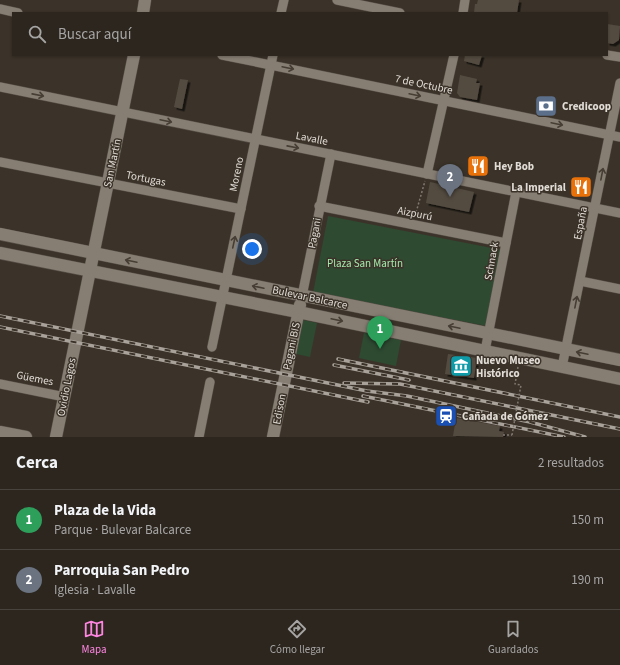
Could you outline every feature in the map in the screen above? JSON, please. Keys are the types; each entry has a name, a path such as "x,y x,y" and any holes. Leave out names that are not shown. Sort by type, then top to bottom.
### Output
{"main road":[{"path":"143,12 145,0"},
{"name":"San Martín","path":"90,272 134,56"},
{"name":"Bulevar Balcarce","path":"0,234 620,360"},
{"name":"Bulevar Balcarce","path":"0,253 298,312 620,379"},
{"name":"Ovidio Lagos","path":"56,437 90,272"},
{"name":"Pagani","path":"298,312 302,296"},
{"name":"Pagani BIS","path":"284,380 298,312"},
{"name":"Edison","path":"273,437 284,380"},
{"path":"0,432 26,437"}],"street":[{"path":"281,12 284,0"},
{"path":"337,0 395,12"},
{"path":"463,12 465,0"},
{"path":"0,9 14,12"},
{"path":"608,55 620,57"},
{"name":"7 de Octubre","path":"227,56 620,137"},
{"name":"Moreno","path":"212,348 273,56"},
{"path":"427,174 454,56"},
{"name":"España","path":"562,367 620,83"},
{"name":"Lavalle","path":"0,87 620,213"},
{"name":"Pagani","path":"302,296 319,206 331,154"},
{"name":"Tortugas","path":"0,162 241,209"},
{"name":"Schnack","path":"486,351 516,192"},
{"name":"Aizpurú","path":"319,206 506,243"},
{"path":"580,281 620,289"},
{"path":"199,437 210,382"},
{"name":"Güemes","path":"0,384 64,397"}],"path":[{"path":"412,224 427,174"},
{"path":"504,435 512,435 521,385 515,384 520,358"}],"green space":[{"name":"Plaza San Martín","path":"328,216 502,250 487,326 313,293"},
{"path":"303,320 317,323 310,357 296,354"},
{"path":"364,333 401,340 396,366 359,358"}],"building":[{"path":"478,0 519,0 517,12 474,12 475,4 477,4"},
{"path":"608,24 620,26 619,40 613,44 608,43"},
{"path":"465,56 482,56 479,65 464,61"},
{"path":"460,75 477,79 476,83 480,83 477,100 460,97 457,93"},
{"path":"180,79 188,80 182,109 174,107"},
{"path":"430,182 474,192 469,212 426,203"},
{"name":"Nuevo Museo Histórico","path":"448,354 477,358 474,378 445,374"},
{"path":"456,418 500,426 499,431 504,432 503,437 453,436"}],"railway":[{"path":"0,316 367,391 407,396 530,422 585,437"},
{"path":"0,327 368,402"},
{"path":"338,359 620,417"},
{"path":"334,365 409,380"},
{"path":"344,383 400,384 620,429"},
{"path":"363,396 564,437"}],"place":[{"name":"Credicoop","path":"546,106"},
{"name":"Hey Bob","path":"478,166"},
{"name":"La Imperial","path":"581,187"},
{"name":"Parroquia San Pedro","path":"450,197"},
{"name":"Plaza de la Vida","path":"380,349"},
{"name":"Nuevo Museo Histórico","path":"461,366"},
{"name":"Cañada de Gómez","path":"446,416"}]}
